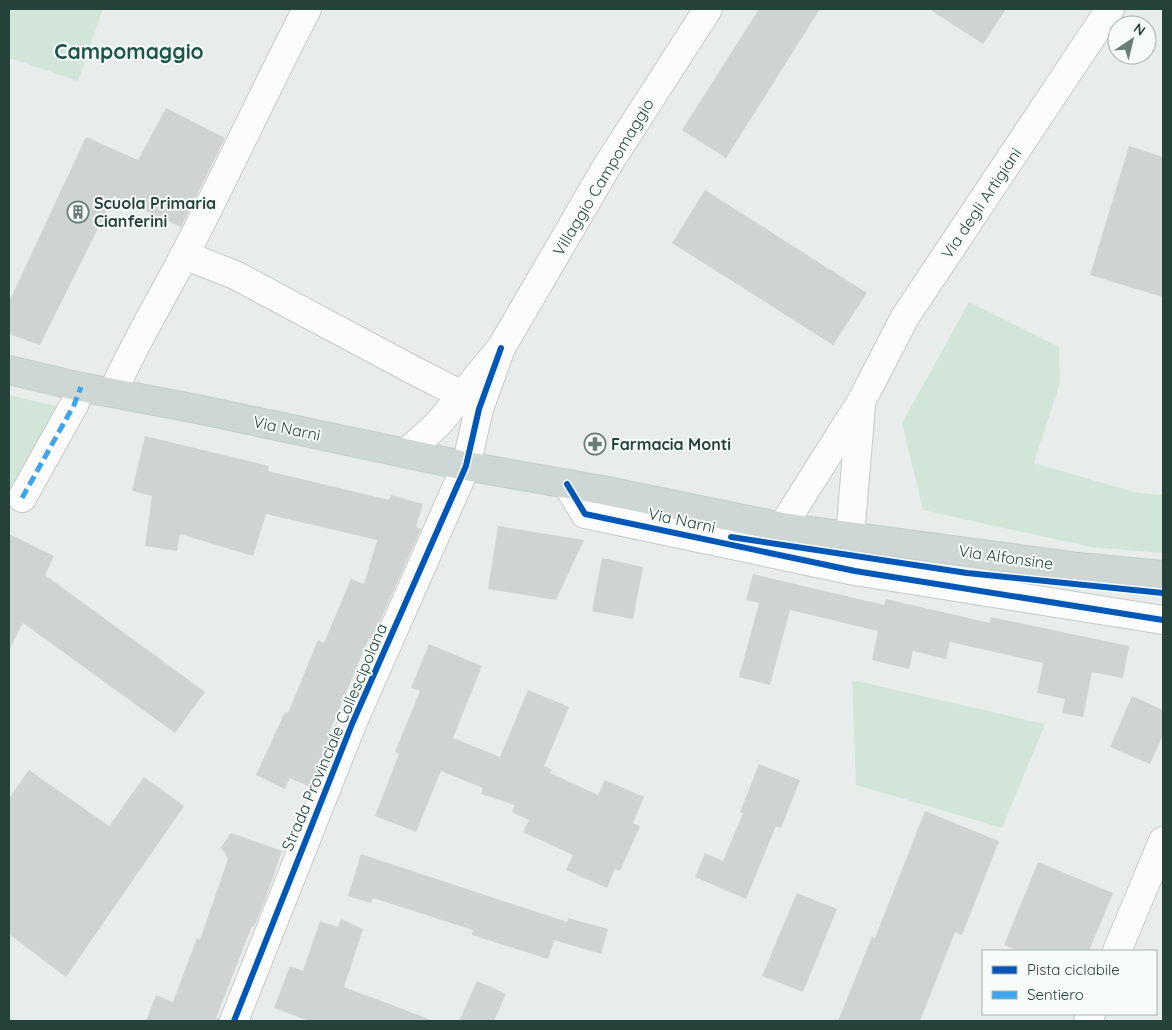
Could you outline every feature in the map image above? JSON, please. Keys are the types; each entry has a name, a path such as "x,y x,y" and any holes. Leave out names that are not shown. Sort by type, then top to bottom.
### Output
{"main road":[{"name":"Via Narni","path":"9,370 466,466 602,490 782,527 850,536"},
{"name":"Via Alfonsine","path":"850,536 1078,567 1163,575"}],"street":[{"path":"113,392 125,364 184,255 307,9"},
{"name":"Villaggio Campomaggio","path":"406,453 438,424 501,348 607,166 708,9"},
{"name":"Via degli Artigiani","path":"782,527 861,402 905,317 1110,9"},
{"path":"184,255 235,275 462,394"},
{"name":"Villaggio Campomaggio","path":"466,466 479,409 501,348"},
{"path":"22,498 74,405 81,386"},
{"name":"Via degli Artigiani","path":"850,536 861,402"},
{"name":"Strada Provinciale Collescipolana","path":"234,1021 352,724 466,466"},
{"name":"Via Narni","path":"567,484 585,514 855,571 1163,620"},
{"path":"1117,950 1163,842"}],"green space":[{"path":"9,9 103,9 78,81 9,58"},
{"path":"969,302 1059,347 1060,383 1034,463 1138,493 1163,495 1163,553 1091,547 923,510 902,423"},
{"path":"9,395 64,408 9,497"},
{"path":"852,680 1045,724 1002,828 856,785"}],"building":[{"path":"759,9 820,9 726,158 682,130"},
{"path":"929,9 1006,9 983,44"},
{"name":"Scuola Primaria Cianferini","path":"166,108 225,138 181,227 114,196 40,345 9,334 9,302 86,137 138,160"},
{"path":"1129,146 1163,157 1163,297 1090,275"},
{"path":"705,190 867,293 833,345 672,243"},
{"path":"145,436 269,466 268,471 389,500 391,495 423,504 416,527 421,529 372,639 369,638 329,733 331,734 310,787 290,778 285,789 256,775 285,712 288,713 318,640 324,643 351,579 364,584 377,540 266,514 253,556 180,534 177,551 145,546 152,496 132,491"},
{"path":"498,526 584,540 556,600 488,589"},
{"path":"9,534 54,556 45,575 205,692 175,733 23,623 9,650"},
{"path":"602,558 643,567 633,619 592,611"},
{"path":"753,574 884,605 886,599 990,623 991,617 1129,646 1123,678 1092,672 1083,717 1062,713 1065,699 1037,693 1043,663 950,642 946,659 913,651 909,669 872,660 878,631 790,610 770,685 739,677 759,603 746,600"},
{"path":"429,644 482,666 453,738 500,757 528,690 569,707 544,766 552,769 550,773 598,795 605,780 644,797 633,823 640,826 620,871 615,869 607,888 566,870 573,855 523,832 529,820 512,812 515,805 481,794 483,788 441,771 416,832 375,816 399,754 395,752 420,691 411,688"},
{"path":"1132,696 1163,710 1163,735 1150,764 1110,747"},
{"path":"759,764 800,780 781,828 776,826 746,899 695,877 705,853 723,861 743,813 740,812"},
{"path":"29,770 109,826 144,777 184,806 66,977 9,934 9,798"},
{"path":"925,811 999,841 962,935 955,932 920,1021 838,1021 872,937 875,938"},
{"path":"231,833 282,851 265,900 254,927 252,926 216,1018 219,1021 146,1021 156,995 173,1002 197,938 200,940 228,859 221,847"},
{"path":"361,854 567,922 568,918 608,929 601,954 554,940 548,959 472,935 473,930 373,898 371,903 348,896"},
{"path":"1038,862 1113,893 1089,950 1017,950 1004,945"},
{"path":"797,893 837,909 803,992 762,976"},
{"path":"341,919 363,929 344,987 429,1019 429,1021 309,1021 274,1008 290,966 303,971 320,921 338,927"},
{"path":"477,981 506,994 494,1021 459,1021"}],"marked path":[{"path":"22,498 74,405 81,387"}],"cycle path":[{"path":"234,1021 352,724 466,466 479,409 501,348"},
{"path":"567,484 585,514 855,571 1163,620"},
{"path":"731,537 967,573 1163,593"}],"place":[{"name":"Scuola Primaria Cianferini","path":"78,212"},
{"name":"Farmacia Monti","path":"595,444"}],"district":[{"name":"Campomaggio","path":"129,51"}]}
